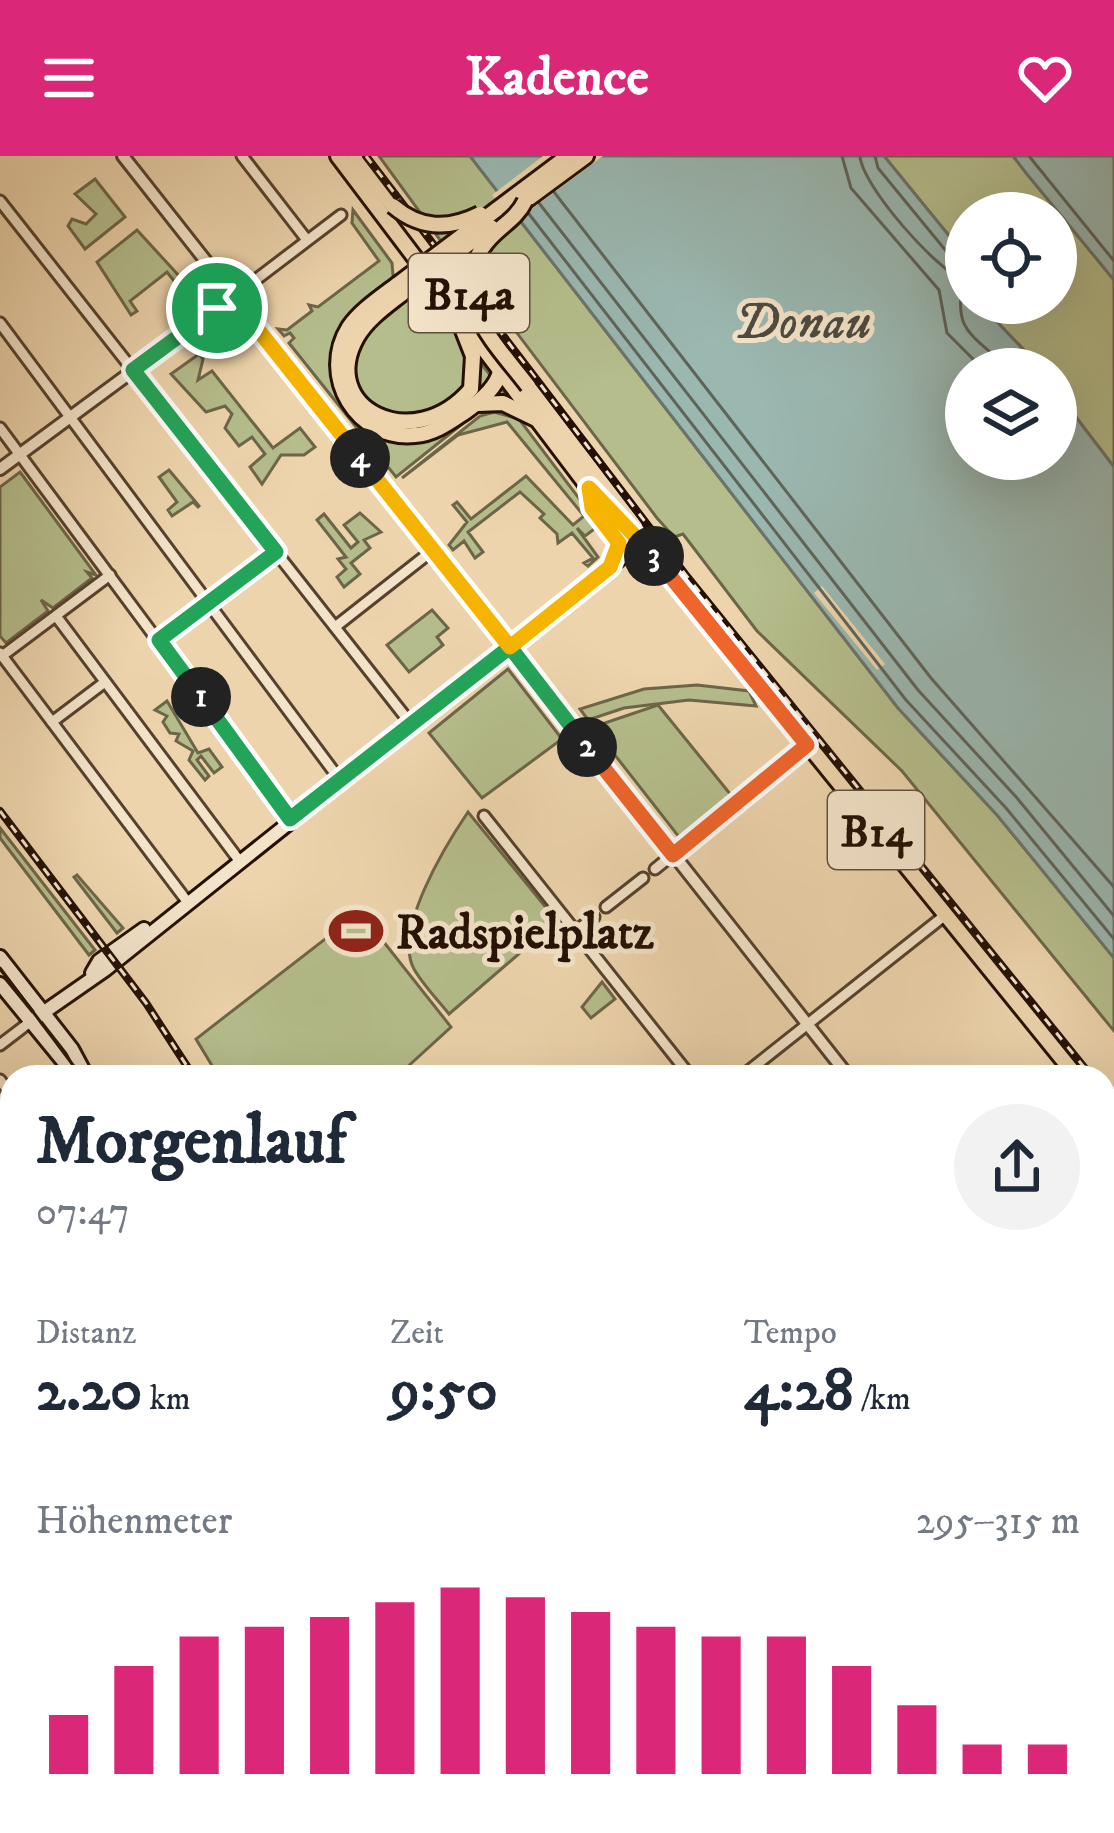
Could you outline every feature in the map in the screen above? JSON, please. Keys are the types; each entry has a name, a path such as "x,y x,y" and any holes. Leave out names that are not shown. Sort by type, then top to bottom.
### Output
{"main road":[{"name":"B14","path":"338,156 589,488 640,543 1067,1065"},
{"path":"354,156 392,206 416,222 449,225 496,210"},
{"name":"B14a","path":"457,315 473,356 470,389 430,420 403,424 385,420 360,401 350,361 364,328 401,288 568,156"},
{"name":"B14a","path":"500,371 497,385 473,406 435,430 403,436 369,424 350,406 338,372 344,338 355,320 586,156"},
{"name":"B14a","path":"525,201 520,214 485,244 468,291 485,330 635,526 640,543"},
{"name":"B14a","path":"473,406 503,403 536,419"},
{"path":"589,488 592,508 619,543 610,567"},
{"path":"30,1022 92,974 106,969 186,900 640,543"},
{"path":"0,957 79,1065"},
{"path":"0,984 66,1065"}],"street":[{"path":"123,156 840,1065"},
{"path":"242,156 307,240"},
{"path":"0,200 411,724"},
{"path":"0,469 340,215"},
{"path":"0,323 340,780"},
{"path":"0,428 290,819"},
{"path":"335,627 433,550"},
{"path":"159,640 276,552"},
{"path":"110,575 1,655 186,900"},
{"path":"56,616 238,859"},
{"path":"52,722 105,682"},
{"path":"655,869 807,745"},
{"path":"484,816 681,1065"},
{"path":"606,907 643,878"},
{"path":"756,1065 944,916"},
{"path":"575,932 594,917"},
{"path":"0,1045 30,1022"}],"green space":[{"path":"379,156 470,156 898,708 997,815 1114,958 1114,1031 902,771 757,631 683,534 674,537 657,518 492,300 486,303"},
{"path":"884,156 1013,156 1042,192 945,192 945,231"},
{"path":"95,179 125,217 85,249 68,226 72,219 86,224 96,214 75,194"},
{"path":"353,210 392,263 393,275 420,288 508,397 501,408 476,413 396,477 289,343 294,338 278,329 287,330 312,311 309,305 318,307 379,261 352,223"},
{"path":"137,230 180,277 174,281 167,272 130,301 137,311 131,315 97,262"},
{"path":"1077,235 1114,280 1114,467 1077,419 1077,348 1022,348 999,324 1077,324"},
{"path":"199,354 203,359 198,380 212,371 273,448 300,428 315,447 304,455 281,455 262,484 250,467 265,454 252,437 239,446 225,428 232,414 225,406 206,412 171,374"},
{"path":"494,412 519,419 612,542 604,553 609,544 597,527 585,536 577,528 598,557 588,566 584,563 593,558 572,533 558,543 557,534 540,518 544,514 520,492 468,532 483,552 475,558 464,541 453,550 449,545 467,522 453,505 457,502 471,519 526,476 573,525 584,516 507,422 458,435 402,478 480,416"},
{"path":"169,470 198,507 193,502 172,516 168,510 177,502 159,477"},
{"path":"20,472 96,575 87,572 92,578 53,608 41,600 48,611 6,643 0,636 0,487"},
{"path":"360,513 381,532 364,540 370,548 351,563 360,574 344,587 337,577 346,569 338,559 346,557 317,520 324,514 351,548 358,542 344,525"},
{"path":"432,610 448,628 437,637 443,645 409,672 387,645"},
{"path":"508,669 562,739 482,798 429,733"},
{"path":"697,685 749,691 756,706 689,700 624,708 588,720 580,709 644,689"},
{"path":"167,701 198,753 209,749 222,767 214,773 201,756 197,760 209,776 205,780 189,760 193,751 176,741 179,734 170,733 163,722 167,716 155,710"},
{"path":"658,705 731,795 679,837 593,727"},
{"path":"468,812 557,921 449,1014 414,969 410,933 424,889"},
{"path":"0,828 95,950 89,955 0,838"},
{"path":"74,877 123,928 117,933"},
{"path":"360,912 451,1027 409,1065 212,1065 196,1039"},
{"path":"602,982 615,999 591,1018 582,1007"}],"water":[{"name":"Donau","path":"470,156 884,156 945,231 945,324 999,324 1022,348 945,348 945,480 1077,480 1077,419 1114,467 1114,958 997,815 898,708"},
{"path":"1013,156 1114,156 1114,280 1077,235 1077,192 1042,192"}],"pier":[{"path":"543,156 603,156 513,223 492,195"},
{"path":"822,586 885,664 877,670 814,593"}],"tram line":[{"path":"369,936 372,933"},
{"path":"0,968 73,1065"}],"railway":[{"path":"366,156 685,574 1082,1065"},
{"path":"0,811 146,1003 186,1065"}],"place":[{"name":"Radspielplatz","path":"356,931"}],"route":[{"path":"217,308 133,370 276,552 159,640 290,819 510,647 673,855 680,844 807,745 665,568 589,488 592,508 619,543 618,555 610,567 510,647 232,297 217,308"}]}
